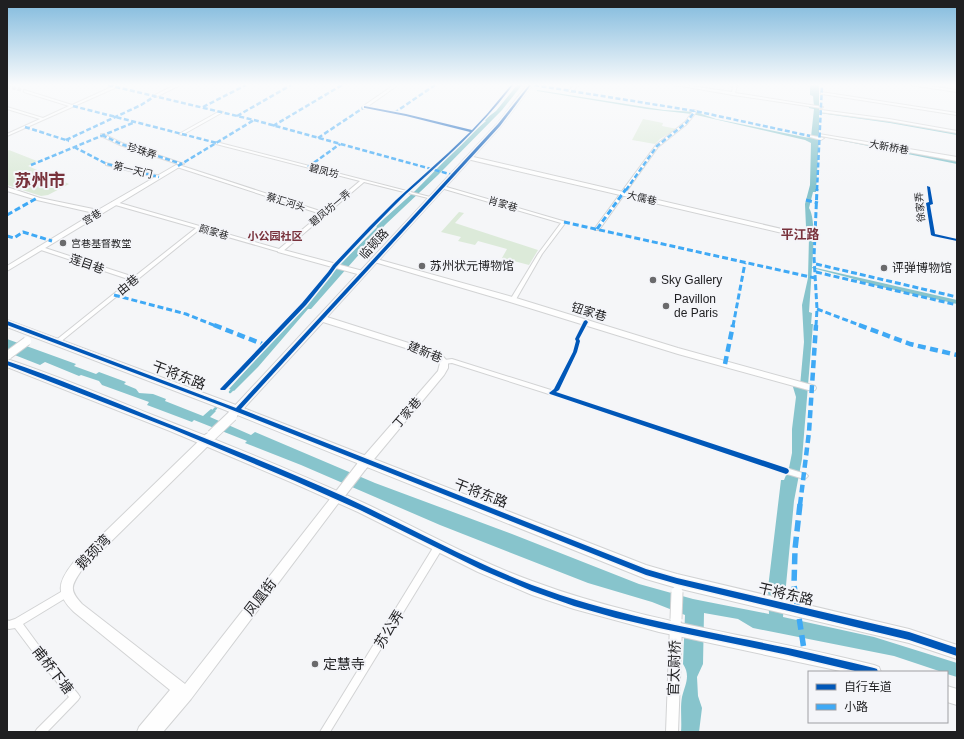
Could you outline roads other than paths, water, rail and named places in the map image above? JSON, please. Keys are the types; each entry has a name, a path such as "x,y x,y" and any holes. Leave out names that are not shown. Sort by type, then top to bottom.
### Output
{"main road":[{"name":"临顿路","path":"209,438 234,413 504,119"},
{"name":"建新巷","path":"321,318 426,351 437,355 444,362"},
{"name":"干将东路","path":"7,323 220,403 234,413 363,464 632,566 677,586 791,607 909,636 957,652"},
{"name":"丁家巷","path":"363,464 441,373 444,368 444,362"},
{"path":"7,363 209,438 340,495 439,546 500,574 552,595 595,609 678,626 715,637 870,671"},
{"name":"鹅颈湾","path":"66,593 68,580 77,567 209,438"},
{"name":"凤凰街","path":"154,732 183,691 340,495 363,464"},
{"path":"66,593 70,601 78,608 183,691"},
{"name":"凤凰街","path":"144,732 183,691"}],"street":[{"path":"7,135 42,119"},
{"path":"181,134 207,119"},
{"path":"597,229 659,143 678,130 688,119"},
{"path":"886,119 957,132"},
{"name":"珍珠弄","path":"102,135 121,144 249,190"},
{"name":"大新桥巷","path":"810,136 957,159"},
{"name":"碧凤坊","path":"217,143 432,198"},
{"name":"大儒巷","path":"469,158 815,239"},
{"name":"第一天门","path":"106,164 159,177"},
{"name":"宫巷","path":"7,269 99,212 180,165"},
{"name":"碧凤坊一弄","path":"280,251 362,181"},
{"name":"肖家巷","path":"442,187 564,222 540,254 513,300"},
{"path":"7,189 39,199 99,212"},
{"name":"蔡汇河头","path":"249,190 323,213"},
{"name":"颜家巷","path":"114,203 361,273"},
{"name":"由巷","path":"57,342 199,228"},
{"name":"莲目巷","path":"40,248 134,280"},
{"name":"钮家巷","path":"373,260 513,300 678,351 811,388"},
{"path":"7,355 36,334"},
{"name":"建新巷","path":"444,362 452,361 552,393"},
{"path":"786,470 802,476"},
{"name":"苏公弄","path":"325,732 439,546"},
{"name":"官太尉桥","path":"672,732 678,626 677,586"},
{"path":"7,624 17,623 66,593"},
{"name":"甫桥下塘","path":"17,623 75,697 40,732"}],"water":[{"path":"493,119 438,175 385,225 311,309 308,309 258,367 234,391 229,389 302,308 324,281 377,227 376,226 415,191 471,134 486,121 484,120"},
{"path":"716,119 809,138 811,137 813,119 819,119 819,135 957,161 957,164 819,136 816,192 813,192 809,208 813,220 812,267 957,300 957,304 877,286 812,268 809,312 812,313 811,324 813,324 802,459 794,501 783,617 874,637 957,663 957,677 948,674 948,671 939,671 894,656 753,628 738,619 704,613 703,664 697,677 698,696 702,708 699,732 681,732 681,701 687,677 683,664 685,615 652,602 588,583 440,525 301,465 245,443 247,441 194,420 192,422 147,405 149,402 102,385 99,381 81,375 79,376 45,362 40,365 7,352 7,339 76,364 74,366 96,374 99,372 126,382 124,384 136,389 139,393 153,394 166,399 165,401 203,416 211,409 216,411 210,417 251,435 255,432 375,483 512,534 639,584 693,599 769,614 768,588 781,480 784,480 789,468 792,453 792,429 796,397 793,387 800,386 804,342 802,305 808,278 809,237 804,235 806,227 805,204 810,185 811,143 805,140"},
{"path":"865,119 896,122 957,133 957,135"}],"place":[{"name":"宫巷基督教堂","path":"63,243"},
{"name":"苏州状元博物馆","path":"422,266"},
{"name":"评弹博物馆","path":"884,268"},
{"name":"Sky Gallery","path":"653,280"},
{"name":"Pavillon de Paris","path":"666,306"},
{"name":"定慧寺","path":"315,664"}],"district":[{"name":"苏州市","path":"40,180"},
{"name":"平江路","path":"800,234"},
{"name":"小公园社区","path":"275,236"}]}
